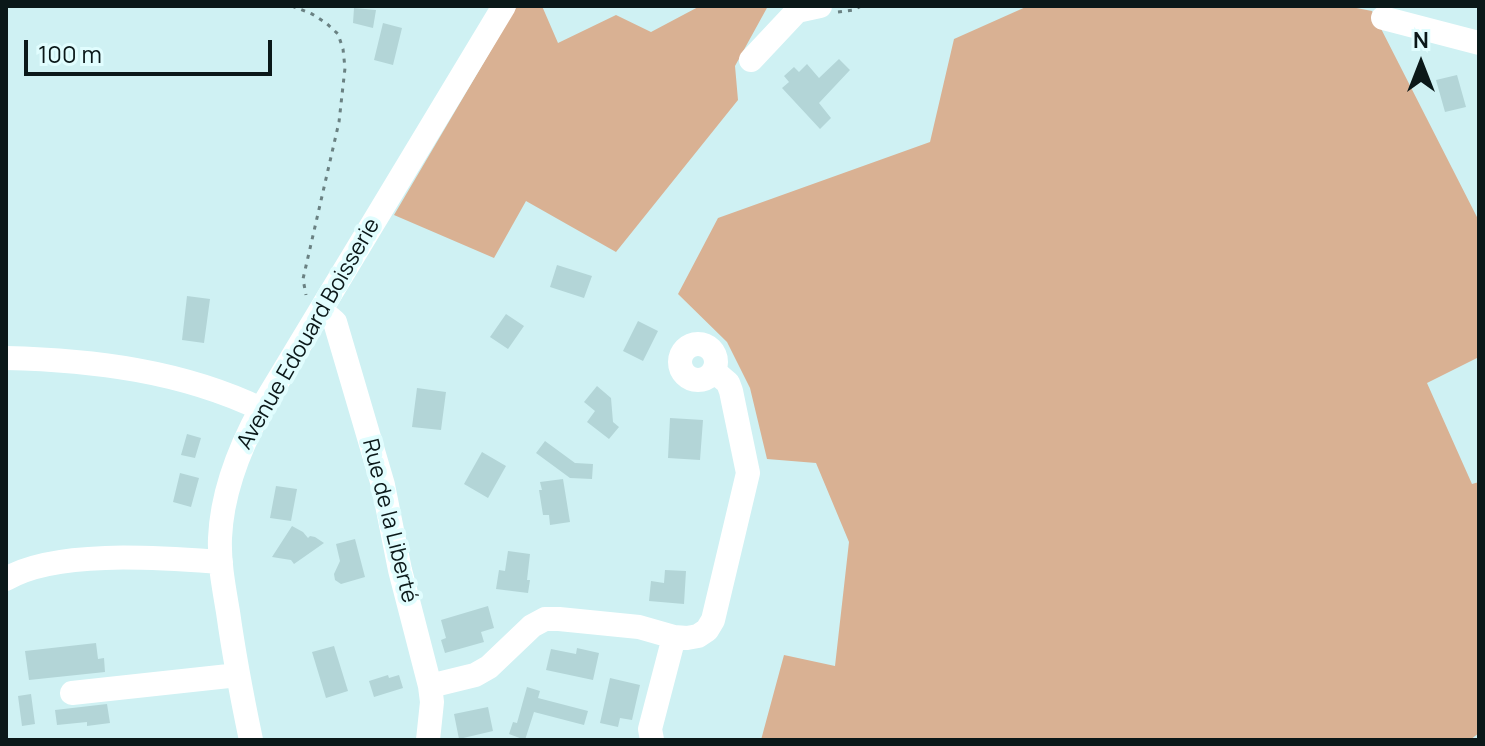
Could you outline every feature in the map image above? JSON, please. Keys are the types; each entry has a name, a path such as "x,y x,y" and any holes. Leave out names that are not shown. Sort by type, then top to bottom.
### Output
{"street":[{"name":"Avenue Edouard Boisserie","path":"251,740 221,562 223,507 231,477 246,436 261,409 504,6"},
{"path":"751,60 797,11 820,6"},
{"path":"1383,18 1479,43"},
{"name":"Rue de la Liberté","path":"321,310 335,322 383,485 400,570 430,686 432,702 428,740"},
{"path":"6,358 55,359 188,380 261,409"},
{"path":"430,686 475,675 489,667 532,626 545,619 639,627 687,638 707,630 713,620 748,473 731,391 728,383 714,371"},
{"path":"6,579 24,569 88,559 155,558 221,562"},
{"path":"652,740 650,729 674,637"},
{"path":"72,693 238,675"}],"path":[{"path":"292,6 312,14 338,34 345,68 339,122 303,279 306,300 321,310"}],"shaded area":[{"path":"517,6 542,6 558,43 616,15 651,32 700,6 768,6 735,66 738,100 616,252 526,201 494,258 394,215"},
{"path":"1028,6 1346,6 1372,11 1479,221 1479,357 1427,383 1472,484 1479,482 1479,733 1470,740 761,740 784,655 835,666 849,542 816,463 767,459 750,388 727,342 678,294 718,218 930,142 954,39"}],"building":[{"path":"354,8 376,10 373,28 353,23"},
{"path":"383,23 402,28 393,65 374,60"},
{"path":"839,59 850,70 819,103 831,118 820,129 782,88 789,82 784,76 794,67 799,72 807,64 819,78"},
{"path":"1457,75 1466,107 1445,112 1436,80"},
{"path":"557,265 592,276 584,298 550,287"},
{"path":"187,296 210,299 204,343 182,340"},
{"path":"506,314 524,326 508,349 490,337"},
{"path":"638,321 658,331 643,361 623,351"},
{"path":"597,386 611,398 613,422 619,427 609,439 587,422 595,411 584,402"},
{"path":"417,388 446,392 441,430 412,427"},
{"path":"670,418 703,420 700,460 668,458"},
{"path":"187,434 201,438 195,458 181,455"},
{"path":"545,441 575,463 593,464 592,479 570,478 536,453"},
{"path":"482,452 506,466 488,498 464,484"},
{"path":"180,473 199,478 191,507 173,502"},
{"path":"563,479 570,522 550,525 549,515 543,515 540,482"},
{"path":"276,486 297,489 291,521 270,518"},
{"path":"292,526 308,538 315,537 324,543 294,564 291,560 272,557"},
{"path":"355,539 365,577 341,584 335,580 334,574 340,561 336,544"},
{"path":"508,551 530,554 528,593 496,589 499,570 505,571"},
{"path":"665,570 686,571 684,604 649,601 651,581 664,583"},
{"path":"488,606 494,628 481,632 484,642 445,653 441,640 446,638 441,620"},
{"path":"96,643 98,659 104,658 105,672 29,680 25,651"},
{"path":"334,646 348,691 326,698 312,652"},
{"path":"577,648 599,653 593,680 546,670 551,649 576,654"},
{"path":"388,675 389,678 399,675 403,688 374,697 369,681"},
{"path":"610,678 640,685 632,720 620,718 618,727 600,723"},
{"path":"527,687 540,691 538,698 588,711 584,725 534,712 525,740 509,734 513,722 517,723"},
{"path":"31,694 35,724 22,726 18,696"},
{"path":"107,704 110,723 57,725 55,710"},
{"path":"488,707 493,731 459,739 454,714"}]}
